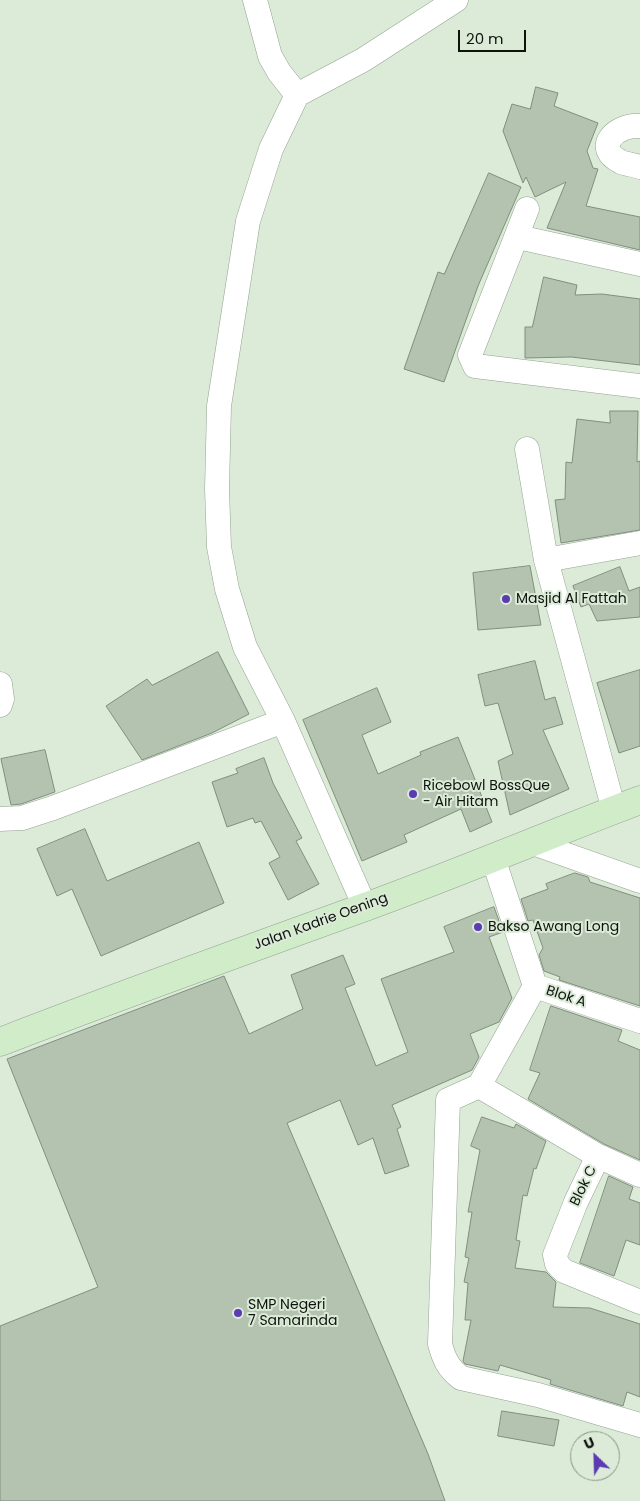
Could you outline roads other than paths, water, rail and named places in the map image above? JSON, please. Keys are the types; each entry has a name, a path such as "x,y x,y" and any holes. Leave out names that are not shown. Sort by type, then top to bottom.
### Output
{"main road":[{"name":"Jalan Kadrie Oening","path":"0,1042 193,968 365,907 533,844 640,800"}],"street":[{"path":"255,0 270,56 279,72 298,95"},
{"path":"365,907 283,721 245,647 226,589 219,547 217,489 219,406 248,221 271,149 298,95 363,60 456,0"},
{"path":"640,126 629,125 617,130 611,135 608,146 611,153 620,161 640,167"},
{"path":"527,209 470,355 475,366 640,386"},
{"path":"518,236 640,264"},
{"path":"527,449 546,560 614,810"},
{"path":"546,560 640,543"},
{"path":"0,684 2,699 0,705"},
{"path":"0,819 22,818 54,808 283,721"},
{"path":"533,844 640,881"},
{"name":"Blok A","path":"493,858 535,986 640,1021"},
{"path":"535,986 480,1086 448,1100 440,1344 444,1360 452,1371 461,1378 538,1395 640,1425"},
{"name":"Blok C","path":"480,1086 598,1156 576,1202 555,1255 558,1264 564,1271 640,1302"},
{"path":"598,1156 640,1175"}],"place":[{"name":"Masjid Al Fattah","path":"506,599"},
{"name":"Ricebowl BossQue - Air Hitam","path":"413,794"},
{"name":"Bakso Awang Long","path":"478,927"},
{"name":"SMP Negeri 7 Samarinda","path":"238,1313"}]}
